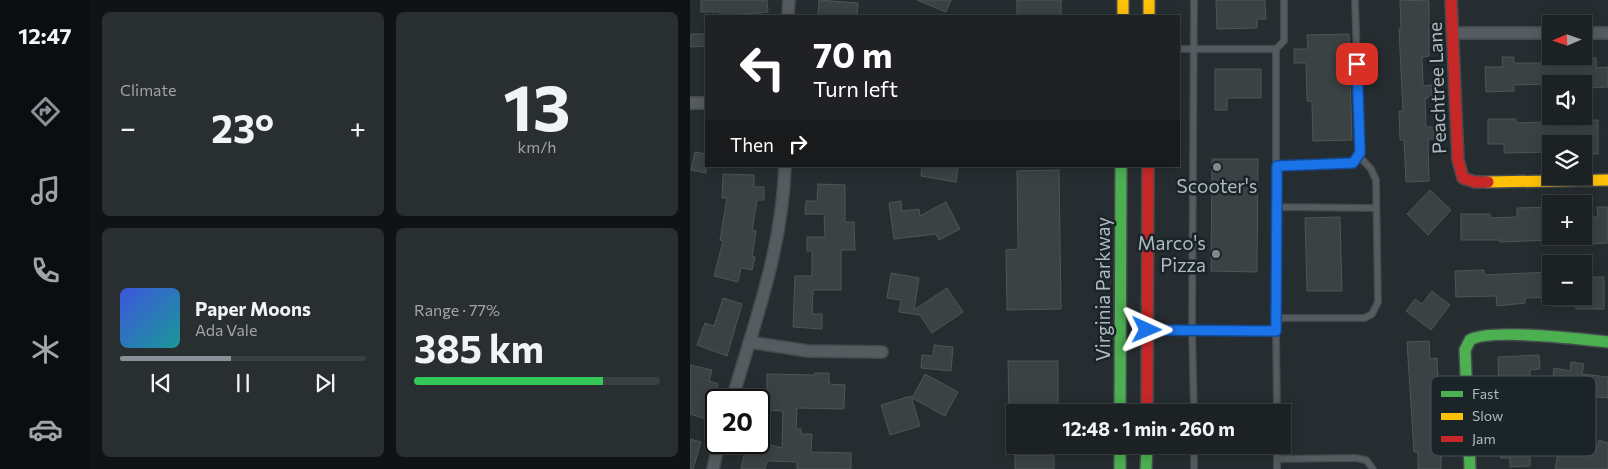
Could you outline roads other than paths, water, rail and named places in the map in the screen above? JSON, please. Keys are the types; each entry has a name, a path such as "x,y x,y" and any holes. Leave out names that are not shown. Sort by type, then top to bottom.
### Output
{"street":[{"path":"788,15 789,0"},
{"path":"1123,0 1123,15"},
{"path":"1149,0 1149,15"},
{"name":"Peachtree Lane","path":"1451,0 1458,160 1460,174 1463,178 1475,182 1608,180"},
{"path":"1452,33 1542,33"},
{"path":"1592,33 1608,33"},
{"path":"690,103 705,103"},
{"path":"735,389 771,270 781,223 785,167"},
{"name":"Virginia Parkway","path":"1121,167 1134,330 1146,404"},
{"name":"Virginia Parkway","path":"1121,404 1134,330 1148,167"},
{"path":"1467,376 1466,344 1477,336 1566,337 1608,342"},
{"path":"749,342 808,351 882,352"},
{"path":"713,469 716,454"},
{"path":"1120,454 1120,469"},
{"path":"1146,469 1147,454"},
{"path":"1470,456 1470,469"}],"lane":[{"path":"1194,0 1192,331 1194,404"},
{"path":"1180,49 1276,49 1284,41 1284,0"},
{"path":"1276,318 1365,318 1372,314 1378,302 1376,180 1371,169 1359,156 1355,0"},
{"path":"1276,49 1277,404"},
{"path":"1277,166 1353,163 1359,156"},
{"path":"1277,207 1376,208"},
{"path":"1134,330 1276,331"},
{"path":"1194,454 1194,469"},
{"path":"1277,454 1277,469"},
{"path":"1277,459 1355,458 1366,460 1373,469"}],"place":[{"name":"Scooter's","path":"1217,167"},
{"name":"Marco's Pizza","path":"1216,254"}]}
